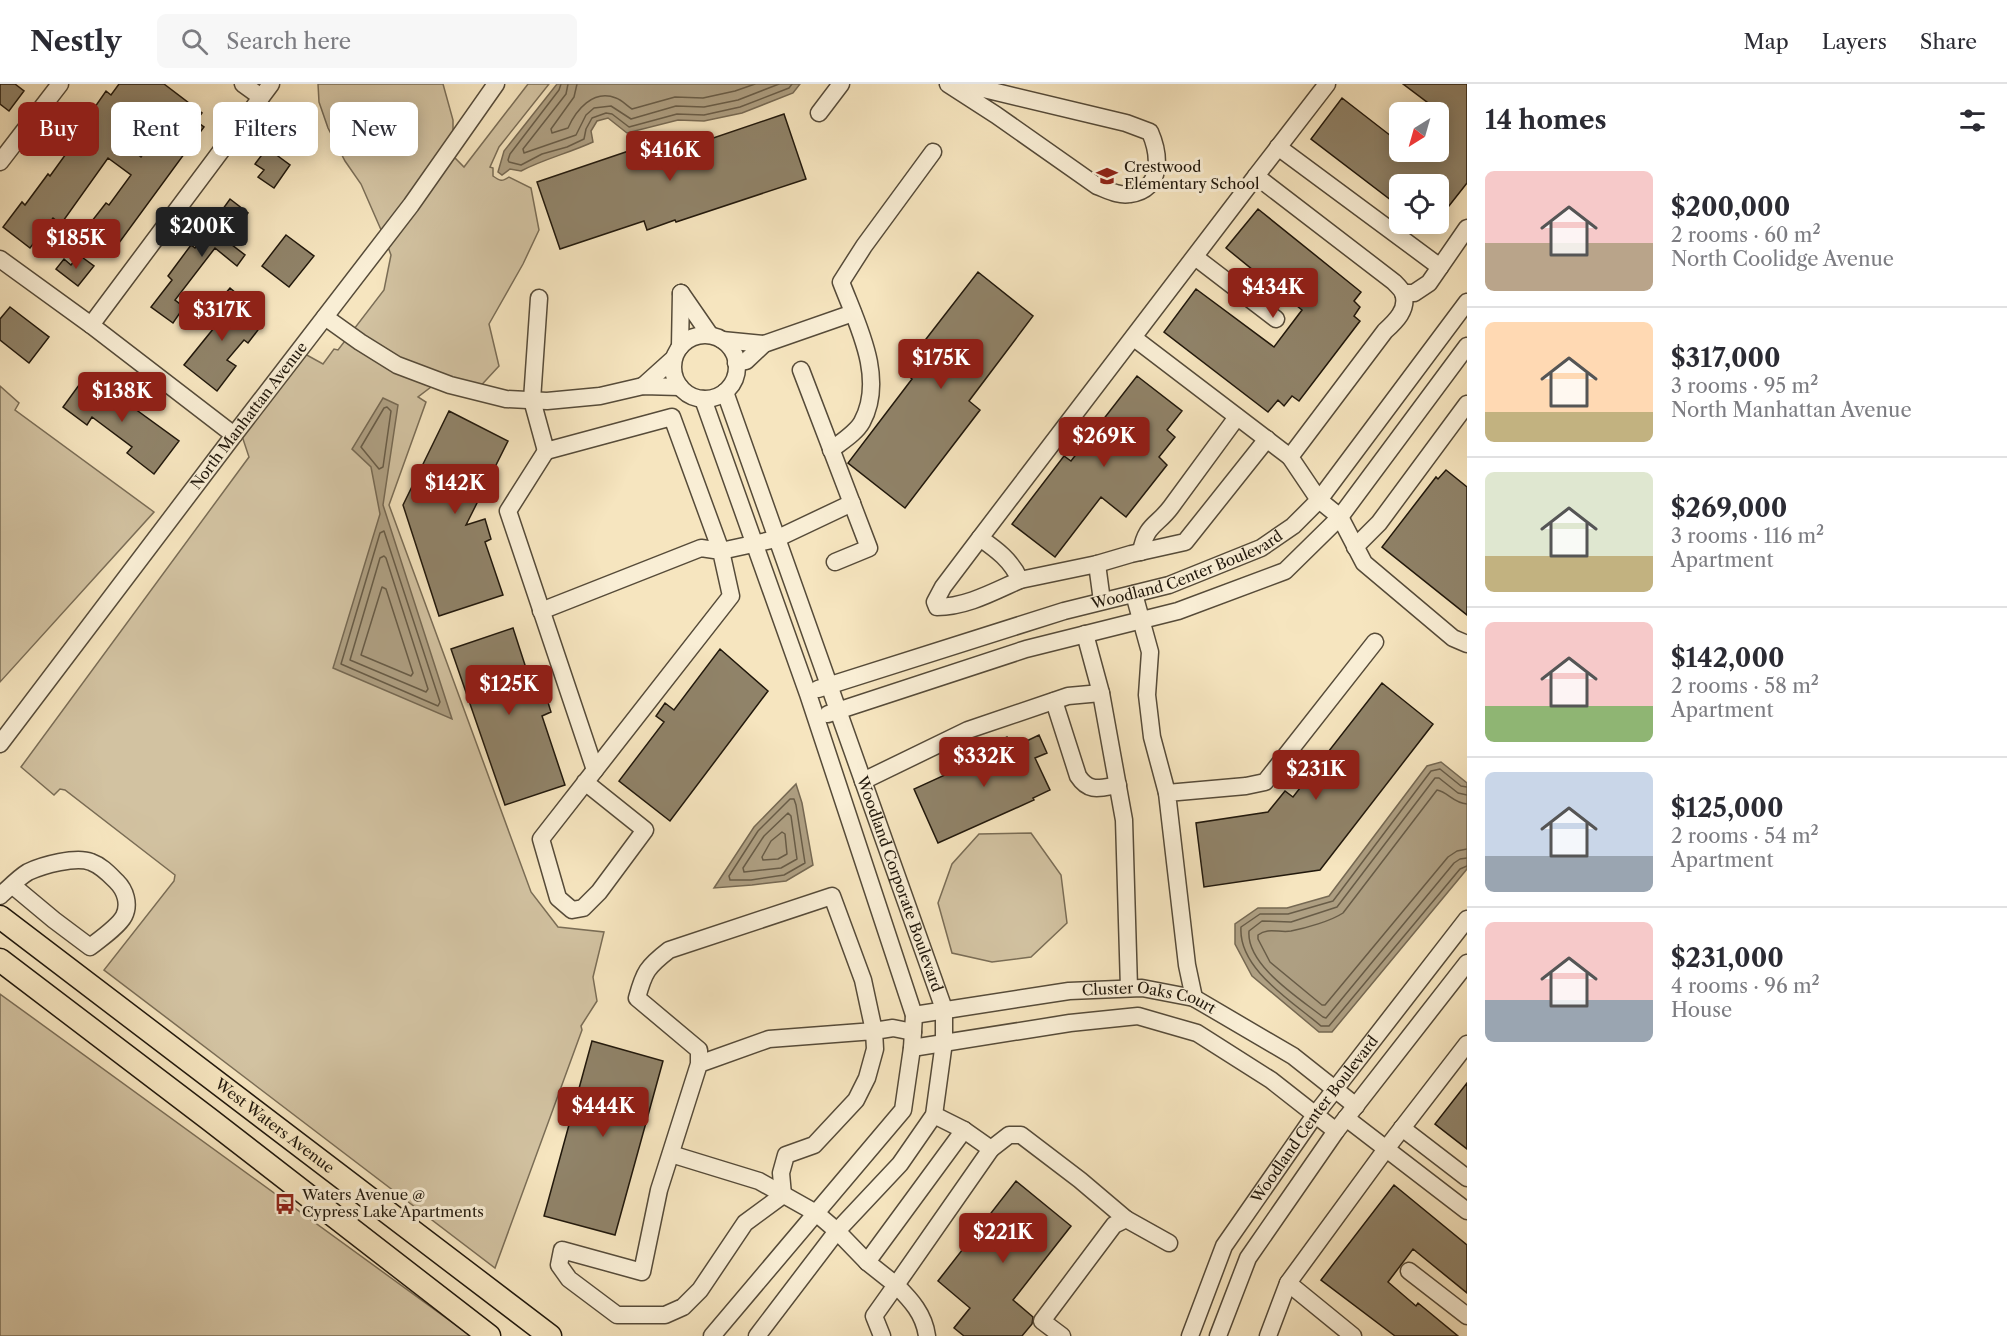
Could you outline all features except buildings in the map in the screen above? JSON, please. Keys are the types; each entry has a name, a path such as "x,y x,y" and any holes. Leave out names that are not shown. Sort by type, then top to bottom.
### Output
{"main road":[{"name":"West Waters Avenue","path":"0,917 550,1336"},
{"path":"0,960 489,1336"}],"street":[{"path":"0,162 60,84"},
{"path":"91,325 266,90 243,84"},
{"name":"North Manhattan Avenue","path":"0,744 411,205 496,84"},
{"path":"819,113 840,84"},
{"path":"948,84 1097,186 1117,194 1131,194 1143,189 1152,181 1158,166 1157,148 1150,132 1126,123 963,84"},
{"path":"1267,439 1185,542 1020,580 967,603 937,607 935,603 943,587 1327,84"},
{"path":"1278,147 1440,267"},
{"path":"831,450 849,437 862,423 872,396 872,377 841,282 864,246 933,152"},
{"path":"1256,176 1394,282 1403,293 1404,304 1401,314 1385,331 1290,457"},
{"path":"1403,293 1414,293 1429,283 1467,228"},
{"path":"1195,257 1276,319"},
{"path":"0,260 91,325 234,435"},
{"path":"681,293 716,338 734,354 736,374 732,384 718,396 703,399 694,397 680,387 672,369 677,353 681,293"},
{"path":"539,298 532,400 546,451"},
{"name":"Woodland Center Boulevard","path":"808,694 828,684 1064,611 1169,585 1261,548 1293,526 1319,500 1467,302"},
{"path":"736,363 746,361 764,344 852,313"},
{"path":"325,317 397,365 450,385 506,399 547,401 600,396 643,386 680,387"},
{"path":"643,386 688,339 699,336 764,344"},
{"path":"1134,338 1290,457 1319,500 1340,518 1364,563 1453,638 1467,644"},
{"name":"Woodland Center Boulevard","path":"816,718 1026,649 1178,611 1285,571 1340,518 1461,366 1467,346"},
{"path":"801,370 869,548 835,562"},
{"name":"Woodland Corporate Boulevard","path":"725,392 944,1009 944,1042 934,1115 900,1164 837,1231 757,1336"},
{"name":"Woodland Corporate Boulevard","path":"703,399 816,718 913,1032 903,1110 712,1336"},
{"path":"1355,547 1379,523 1467,404"},
{"path":"546,451 508,511 541,610 590,776 645,830 599,892 583,908 572,910 558,898 541,839 590,776 730,596 721,551 672,417 546,451"},
{"path":"1141,552 1144,538 1152,525 1168,511 1238,417"},
{"path":"541,610 701,548 721,551 776,539 852,503"},
{"path":"980,538 1004,555 1015,568 1020,580"},
{"path":"1097,564 1097,603 1092,632 1124,820 1129,988"},
{"path":"1134,594 1150,652 1147,695 1152,737 1167,793 1187,965 1194,998"},
{"path":"1167,793 1246,786 1265,782 1375,642"},
{"path":"863,781 968,730 1068,696 1101,693"},
{"path":"1054,701 1078,776 1084,785 1091,788 1118,785"},
{"path":"75,860 90,861 104,869 122,886 127,904 124,916 90,947 54,920 6,890 29,872 55,863 75,860"},
{"path":"832,896 863,980 874,1031 875,1049 867,1078 856,1100 814,1145 786,1155 781,1173 783,1195 745,1223 700,1290 683,1307 665,1315 617,1316 569,1279 559,1265 562,1250 642,1272 659,1190 699,1064 699,1050 637,998 644,974 658,958 669,950 832,896"},
{"name":"Woodland Center Boulevard","path":"1190,1336 1224,1246 1315,1115 1467,919"},
{"name":"Woodland Center Boulevard","path":"1218,1336 1248,1258 1346,1118 1467,963"},
{"name":"Cluster Oaks Court","path":"1142,988 1194,998 1293,1056 1335,1089 1346,1118 1315,1115 1271,1080 1197,1034 1138,1016 1070,1023 944,1042 913,1032 944,1009 1069,991 1142,988"},
{"path":"699,1064 769,1039 893,1028 913,1032"},
{"path":"1268,1336 1288,1283 1386,1149 1467,1044"},
{"path":"934,1115 964,1130 991,1149"},
{"path":"1346,1118 1467,1211"},
{"path":"1402,1128 1467,1178"},
{"path":"867,1262 964,1130"},
{"path":"882,1336 874,1316 991,1149 1009,1135 1021,1135 1126,1219 1169,1243"},
{"path":"671,1154 759,1181 816,1213 911,1300 923,1317 927,1336"},
{"path":"1062,1336 1042,1321 1114,1225 1126,1219"},
{"path":"1409,1271 1467,1316"},
{"path":"1288,1283 1353,1336"}],"shaded area":[{"path":"318,84 443,84 453,120 453,134 382,232 361,184 342,156 418,156 418,102 330,102 330,132 319,102"},
{"path":"528,84 549,84 499,147 490,167 493,168 493,176 497,179 503,180 509,177 531,188 539,230 523,264 489,324 499,366 475,392 435,384 418,397 426,402 389,505 531,892 558,927 604,932 593,977 597,1001 581,1026 582,1030 495,1268 104,970 174,881 175,875 65,790 60,789 54,795 21,767 249,457 242,436 305,354 323,364 334,349 338,350 384,290 391,255 388,247 454,157 464,167"},
{"path":"0,386 19,403 15,410 154,512 0,682"},
{"path":"1031,833 1061,875 1067,923 1031,957 992,962 952,953 938,903 952,864 979,834"},
{"path":"0,994 471,1336 0,1336"}],"water":[{"path":"557,84 800,84 793,93 742,113 704,121 678,120 627,133 608,118 597,121 591,131 593,142 521,171 510,169 502,175 498,172 504,151"},
{"path":"383,398 398,405 383,505 452,719 333,668 380,514 371,467 352,449"},
{"path":"1441,762 1467,783 1467,869 1332,1032 1319,1032 1252,976 1235,944 1235,924 1258,908 1287,908 1329,896 1427,766"},
{"path":"796,784 802,803 813,865 786,881 714,888 754,827"}],"place":[{"name":"Crestwood Elementary School","path":"1107,176"},
{"name":"Waters Avenue @ Cypress Lake Apartments","path":"285,1204"}]}
